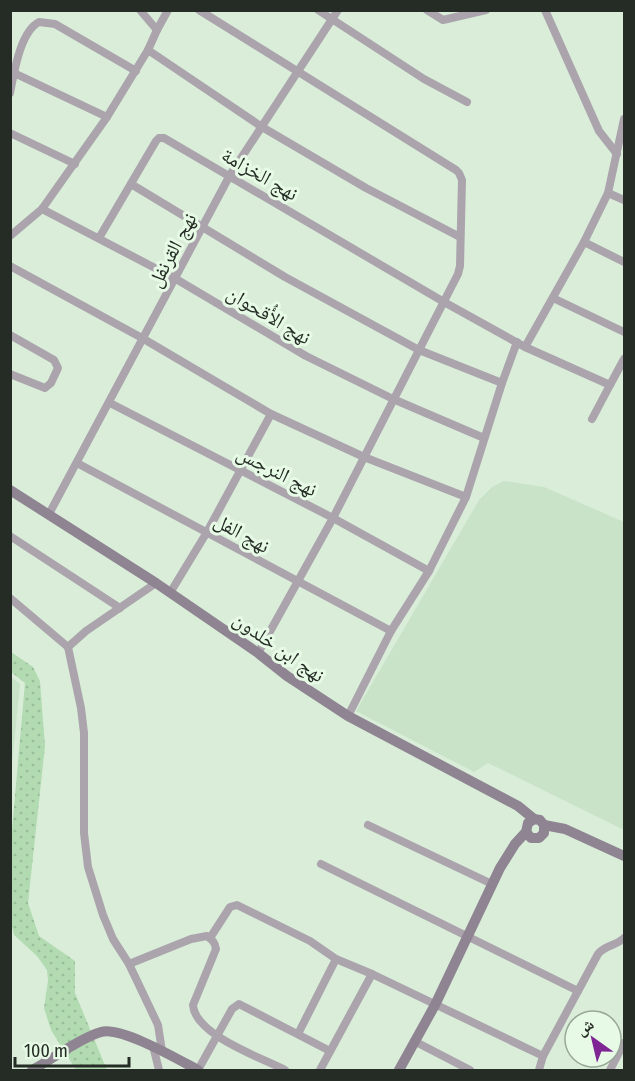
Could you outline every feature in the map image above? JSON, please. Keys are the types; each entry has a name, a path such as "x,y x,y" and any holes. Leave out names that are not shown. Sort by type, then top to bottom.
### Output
{"street":[{"path":"140,10 157,30"},
{"path":"10,236 42,209 75,164 136,71 168,10"},
{"path":"200,10 459,173 462,180 458,274 333,518 258,653"},
{"path":"318,10 424,79 467,102"},
{"name":"نهج القرنفل","path":"49,513 230,176 339,10"},
{"path":"427,10 443,20 486,10"},
{"path":"545,10 595,123 603,139 617,154"},
{"path":"10,93 28,30 39,22 55,24 136,71"},
{"path":"148,51 262,127 366,188 460,237"},
{"path":"14,73 107,117"},
{"path":"525,347 609,193 624,118"},
{"path":"10,133 75,164"},
{"name":"نهج الخزامة","path":"99,238 156,141 161,138 525,347 610,385"},
{"path":"131,184 285,277 419,350 502,383"},
{"path":"609,193 624,200"},
{"name":"نهج الأُقحوان","path":"42,209 176,279 306,356 393,399 484,438"},
{"path":"584,242 624,262"},
{"path":"10,266 142,338 271,414 364,457 466,497"},
{"path":"553,298 624,332"},
{"path":"10,335 54,360 58,368 45,388 10,374"},
{"path":"348,716 391,631 429,571 466,497 517,342"},
{"path":"592,419 624,359"},
{"name":"نهج النرجس","path":"110,403 333,518 429,571"},
{"path":"171,593 271,414"},
{"name":"نهج الفل","path":"77,463 391,631"},
{"name":"نهج ابن خلدون","path":"10,490 171,593 258,653 287,676 348,716 511,802 534,819"},
{"path":"10,536 120,608"},
{"path":"68,647 156,583"},
{"path":"10,598 68,647 84,734 84,833 87,863 107,925 158,1024 159,1071"},
{"path":"399,1071 435,1005 508,854 526,832 526,826 534,819 540,820 544,825 544,832 539,838 531,838 526,832"},
{"path":"368,825 492,885"},
{"path":"544,825 565,829 624,856"},
{"path":"321,864 578,991"},
{"path":"210,938 230,907 237,905 310,940 336,959 492,1030 543,1056"},
{"path":"129,964 191,939 207,936 210,938 215,943 216,949 193,1005 193,1012 205,1028 217,1036 285,1071"},
{"path":"539,1071 543,1056 602,949 613,946 624,938"},
{"path":"298,1034 336,959"},
{"path":"320,1071 372,974"},
{"path":"32,1071 102,1031 120,1034 158,1048 198,1071 232,1009 239,1004 330,1051"},
{"path":"414,1041 470,1071"},
{"path":"610,1071 624,1043"}],"shaded area":[{"path":"504,481 544,487 624,522 624,830 488,763 474,772 356,711 479,500 492,487"},
{"path":"11,652 33,667 40,681 45,746 28,903 39,936 75,961 75,993 107,1070 76,1070 51,1030 44,1008 48,981 47,970 37,956 14,935 11,923 11,841 25,683 11,672"},
{"path":"11,677 20,684 11,774"}]}
